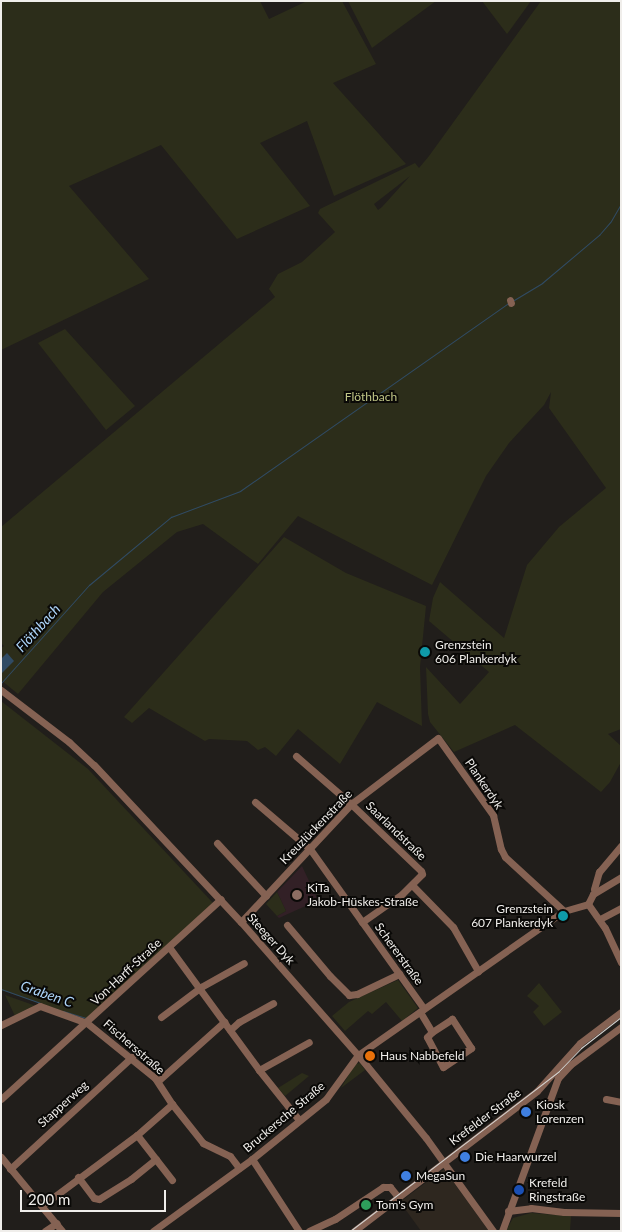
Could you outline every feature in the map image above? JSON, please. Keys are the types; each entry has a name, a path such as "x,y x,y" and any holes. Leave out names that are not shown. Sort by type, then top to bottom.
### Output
{"street":[{"name":"Steeger Dyk","path":"1,690 69,742 94,765 241,922 358,1055 444,1162 493,1231"},
{"name":"Kreuzlückenstraße","path":"241,922 351,804 438,738"},
{"name":"Plankerdyk","path":"438,738 493,815 501,849 505,857 564,911"},
{"name":"Saarlandstraße","path":"296,756 351,804 421,870 422,874 412,884"},
{"name":"Schererstraße","path":"255,802 310,849 400,974 422,1010"},
{"path":"217,843 266,896"},
{"path":"621,846 599,872 594,892 588,904 600,919 621,962"},
{"path":"594,892 621,877"},
{"path":"362,922 389,904 412,884 453,927 478,971"},
{"name":"Von-Harff-Straße","path":"1,1099 87,1023 220,899"},
{"name":"Bruckersche Straße","path":"153,1231 163,1228 326,1099 358,1055 564,911 588,904"},
{"path":"600,919 621,908"},
{"path":"287,925 330,976 349,995 357,994 400,974"},
{"path":"169,947 259,1070 300,1120"},
{"path":"161,1017 200,987 244,963"},
{"path":"230,1030 239,1022 273,1003"},
{"name":"Fischersstraße","path":"1,1024 40,1006 87,1023 132,1057 158,1081 172,1104 202,1144 230,1156 239,1168"},
{"path":"422,1010 432,1032"},
{"name":"Krefelder Straße","path":"354,1231 537,1091 580,1044 621,1012"},
{"path":"452,1019 471,1048 443,1067 427,1037 432,1032 452,1019"},
{"path":"158,1081 224,1022"},
{"path":"502,1231 508,1211 534,1148 550,1098 563,1072 621,1027"},
{"path":"259,1070 309,1042"},
{"name":"Stapperweg","path":"10,1169 132,1057"},
{"path":"537,1091 547,1091 550,1098"},
{"path":"606,1099 621,1102"},
{"path":"43,1205 78,1177 137,1135 172,1104"},
{"path":"137,1135 172,1180"},
{"path":"1,1158 43,1205 62,1231"},
{"path":"78,1177 94,1198 99,1199 131,1179 156,1159"},
{"path":"252,1159 299,1231"},
{"path":"309,1231 335,1219 383,1187 390,1188 398,1197"},
{"path":"508,1211 531,1208 564,1212 621,1213"},
{"path":"45,1231 58,1223"}],"shaded area":[{"name":"KiTa Jakob-Hüskes-Straße","path":"302,866 317,898 309,902 310,904 279,918 277,916 286,911 277,892"},
{"path":"444,1169 489,1231 421,1231 400,1202"}],"green space":[{"path":"1,1 260,1 269,19 307,1 342,1 376,64 333,83 406,164 334,196 307,121 260,143 310,206 237,239 161,145 69,186 149,279 1,350"},
{"path":"348,1 436,1 372,48"},
{"path":"482,1 531,1 507,34"},
{"name":"Flöthbach","path":"541,1 621,1 621,729 608,734 621,746 621,762 610,782 601,792 515,725 454,752 430,722 428,714 426,667 460,704 489,672 429,621 433,598 440,582 504,638 527,565 559,527 606,488 549,408 551,392 544,405 509,443 486,476 432,585 298,516 258,564 203,524 177,532 103,592 18,694 1,680 1,648 4,646 1,643 1,527 275,297 269,289 278,274 302,262 335,232 318,213 320,209 415,163 419,168","holes":["410,176 378,210 374,204"]},
{"path":"65,329 135,406 106,430 38,343"},
{"path":"284,537 346,573 426,606 420,667 422,726 377,702 340,764 298,729 276,756 265,747 258,750 247,741 209,739 205,741 149,708 132,723 124,717"},
{"path":"1,701 88,769 213,903 86,1019 1,990"},
{"path":"277,892 286,911 277,916 266,904"},
{"path":"398,980 418,1008 402,1021 386,1002 372,1014 368,1011 345,1031 332,1016 349,1002"},
{"path":"539,983 562,1012 544,1026 533,1012 539,1006 527,996"},
{"path":"5,995 36,1006 15,1016"},
{"path":"360,1063 365,1070 341,1088 355,1064"},
{"path":"302,1073 309,1076 285,1096 278,1088"},
{"path":"531,1213 571,1216 570,1231 506,1231 513,1218"}],"water":[{"path":"7,653 14,661 1,674 1,659"}],"waterway":[{"name":"Flöthbach","path":"514,300 542,283 599,235 611,221 621,204"},
{"name":"Flöthbach","path":"1,683 89,585 171,517 240,491 508,303"},
{"name":"Graben C","path":"1,989 40,1003"},
{"name":"Graben C","path":"63,1011 86,1018"}],"tram line":[{"path":"350,1231 559,1071 581,1048 621,1017"}],"place":[{"name":"Grenzstein 606 Plankerdyk","path":"425,652"},
{"name":"KiTa Jakob-Hüskes-Straße","path":"297,895"},
{"name":"Grenzstein 607 Plankerdyk","path":"563,916"},
{"name":"Haus Nabbefeld","path":"370,1056"},
{"name":"Kiosk Lorenzen","path":"526,1112"},
{"name":"Die Haarwurzel","path":"465,1157"},
{"name":"MegaSun","path":"406,1176"},
{"name":"Krefeld Ringstraße","path":"519,1190"},
{"name":"Tom's Gym","path":"366,1205"}]}
